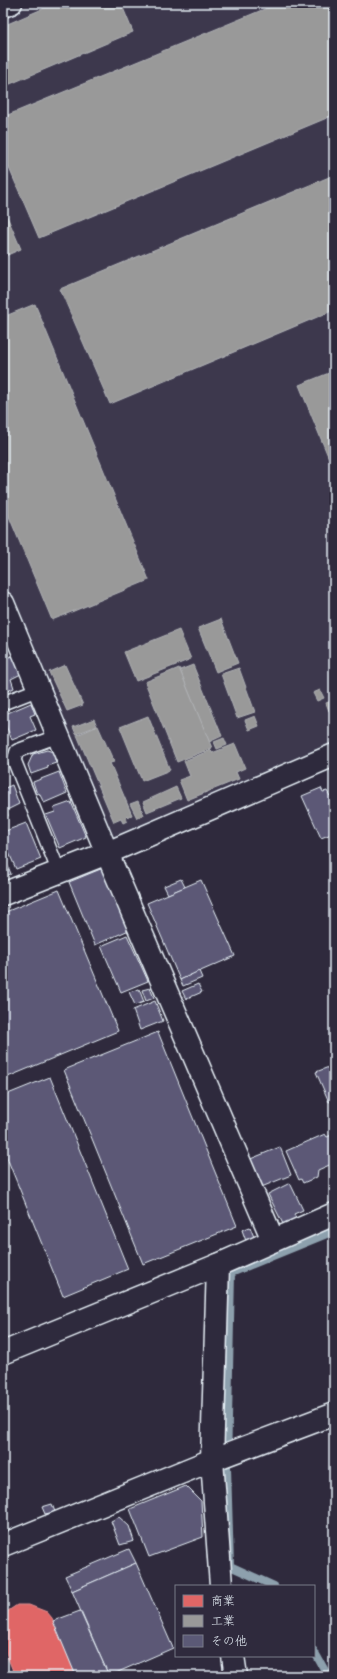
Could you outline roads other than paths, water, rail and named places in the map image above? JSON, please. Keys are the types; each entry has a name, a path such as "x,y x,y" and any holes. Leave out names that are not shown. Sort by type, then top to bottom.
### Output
{"street":[{"path":"3,6 11,3"},
{"path":"3,603 107,853 274,1240"},
{"path":"3,894 107,853 334,757"},
{"path":"3,1353 218,1265 334,1214"},
{"path":"218,1265 212,1460 220,1585"},
{"path":"3,1545 212,1460 334,1414"},
{"path":"233,1657 236,1676"}],"lane":[{"path":"3,703 39,689"},
{"path":"58,736 17,751 14,760 59,872"}],"waterway":[{"path":"272,1585 230,1566 227,1467 231,1273 334,1231"},
{"path":"315,1653 328,1676"}]}
